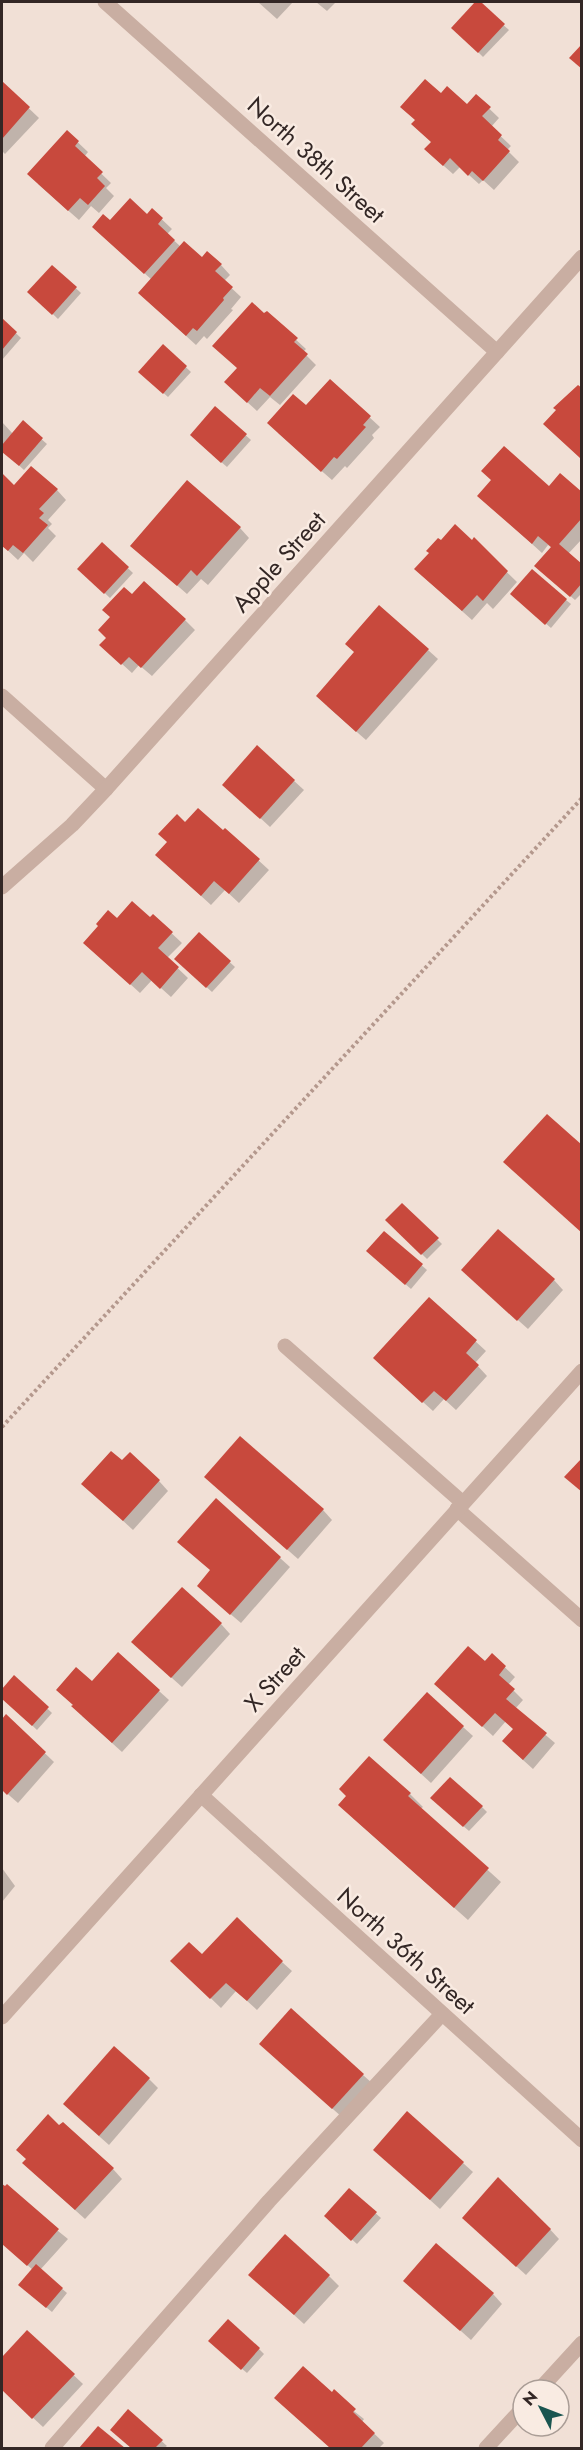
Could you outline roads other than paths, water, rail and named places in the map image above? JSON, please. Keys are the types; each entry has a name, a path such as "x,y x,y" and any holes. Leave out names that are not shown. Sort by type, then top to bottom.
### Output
{"street":[{"name":"North 38th Street","path":"105,2 497,352"},
{"name":"Apple Street","path":"2,887 72,825 106,789 582,257"},
{"path":"2,696 106,789"},
{"path":"285,1346 582,1620"},
{"name":"X Street","path":"2,2017 582,1371"},
{"name":"North 36th Street","path":"201,1796 582,2140"},
{"path":"52,2448 269,2201 442,2014"},
{"path":"550,2378 582,2343"},
{"path":"486,2448 511,2421"}]}
